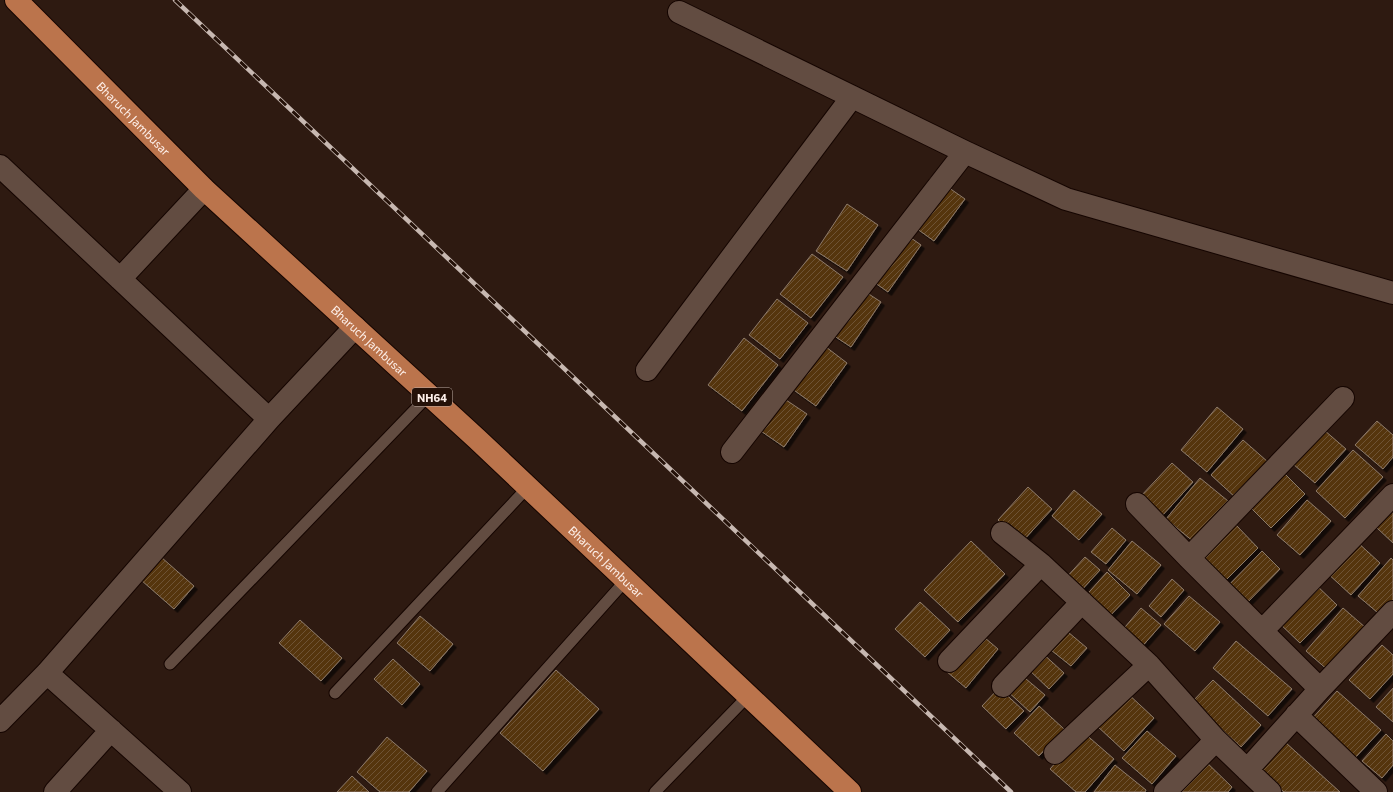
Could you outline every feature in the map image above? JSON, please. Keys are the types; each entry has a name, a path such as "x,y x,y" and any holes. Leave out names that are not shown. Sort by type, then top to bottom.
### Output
{"highway":[{"name":"Bharuch Jambusar","path":"16,0 204,189 429,395 850,792"}],"street":[{"path":"679,12 965,152 1066,199 1393,293"},
{"path":"647,370 852,97"},
{"path":"732,452 965,152"},
{"path":"0,166 269,419"},
{"path":"120,279 204,189"},
{"path":"0,721 47,673 269,419 355,327"},
{"path":"1189,558 1343,398"},
{"path":"1262,631 1393,495"},
{"path":"1137,504 1320,689"},
{"path":"1002,533 1041,564 1149,665 1216,740 1270,792"},
{"path":"949,661 1041,564"},
{"path":"1003,686 1082,602"},
{"path":"1247,770 1320,689 1389,624"},
{"path":"1055,753 1149,665"},
{"path":"47,673 180,792"},
{"path":"1296,715 1376,792"},
{"path":"56,792 110,730"},
{"path":"1165,792 1216,740"}],"lane":[{"path":"170,664 429,395"},
{"path":"335,694 528,488"},
{"path":"437,792 626,580"},
{"path":"655,792 748,696"}],"building":[{"path":"932,176 965,199 934,241 902,218"},
{"path":"847,204 878,225 847,271 816,251"},
{"path":"894,226 921,245 888,292 861,273"},
{"path":"812,254 843,277 811,318 780,294"},
{"path":"852,283 881,302 851,347 822,328"},
{"path":"777,299 808,323 780,359 749,335"},
{"path":"744,338 778,365 742,411 708,385"},
{"path":"822,344 847,363 816,406 791,388"},
{"path":"780,396 807,414 784,447 758,429"},
{"path":"1217,407 1243,429 1207,472 1181,450"},
{"path":"1377,421 1393,435 1393,457 1383,469 1355,445"},
{"path":"1324,430 1346,449 1315,483 1293,464"},
{"path":"1243,440 1268,462 1236,498 1211,475"},
{"path":"1353,450 1383,477 1345,518 1316,491"},
{"path":"1172,463 1193,482 1161,517 1140,497"},
{"path":"1283,472 1305,494 1271,528 1249,506"},
{"path":"1200,478 1228,501 1194,542 1166,519"},
{"path":"1028,487 1052,509 1022,542 998,520"},
{"path":"1074,490 1102,514 1079,540 1052,516"},
{"path":"1307,500 1331,521 1300,555 1277,535"},
{"path":"1393,508 1393,543 1376,527"},
{"path":"1236,525 1258,548 1223,583 1200,560"},
{"path":"1112,528 1126,540 1106,564 1091,552"},
{"path":"1355,540 1380,563 1351,595 1325,571"},
{"path":"971,541 1005,574 958,622 924,590"},
{"path":"1132,541 1161,565 1137,594 1108,570"},
{"path":"1262,551 1280,569 1242,608 1224,590"},
{"path":"161,557 194,586 174,609 141,580"},
{"path":"1085,557 1100,570 1079,593 1064,580"},
{"path":"1391,558 1393,560 1393,607 1384,618 1358,596"},
{"path":"1107,572 1130,595 1105,621 1082,600"},
{"path":"1172,579 1184,590 1161,617 1149,606"},
{"path":"1314,583 1337,605 1300,643 1277,621"},
{"path":"1189,596 1220,622 1195,651 1164,624"},
{"path":"920,602 950,630 925,657 895,629"},
{"path":"1141,608 1161,625 1139,650 1120,633"},
{"path":"1343,608 1366,628 1329,671 1306,651"},
{"path":"420,616 453,644 430,671 397,643"},
{"path":"300,620 342,658 321,681 279,643"},
{"path":"1062,627 1087,648 1071,666 1046,646"},
{"path":"978,632 998,649 966,688 946,671"},
{"path":"1236,641 1292,689 1268,716 1213,668"},
{"path":"1382,645 1393,655 1393,674 1370,699 1349,680"},
{"path":"1040,651 1064,673 1049,689 1026,667"},
{"path":"393,659 420,684 402,705 374,679"},
{"path":"556,670 599,709 543,771 500,733"},
{"path":"1019,673 1045,695 1030,712 1005,689"},
{"path":"1213,680 1261,725 1241,747 1192,702"},
{"path":"999,688 1024,711 1006,729 982,706"},
{"path":"1393,688 1393,722 1376,707"},
{"path":"1337,691 1381,730 1354,759 1310,721"},
{"path":"1126,692 1154,718 1124,751 1096,725"},
{"path":"1039,706 1064,729 1039,756 1014,733"},
{"path":"1147,731 1176,756 1152,784 1122,758"},
{"path":"1083,732 1114,759 1085,792 1076,792 1050,769"},
{"path":"1386,734 1393,741 1393,765 1382,778 1362,761"},
{"path":"387,737 427,771 409,792 380,792 357,772"},
{"path":"1285,742 1340,792 1284,792 1259,770"},
{"path":"1202,758 1232,787 1228,792 1170,792"},
{"path":"1115,765 1146,790 1145,792 1094,792"},
{"path":"352,776 369,792 337,792"}],"railway":[{"path":"175,0 1011,792"}]}
